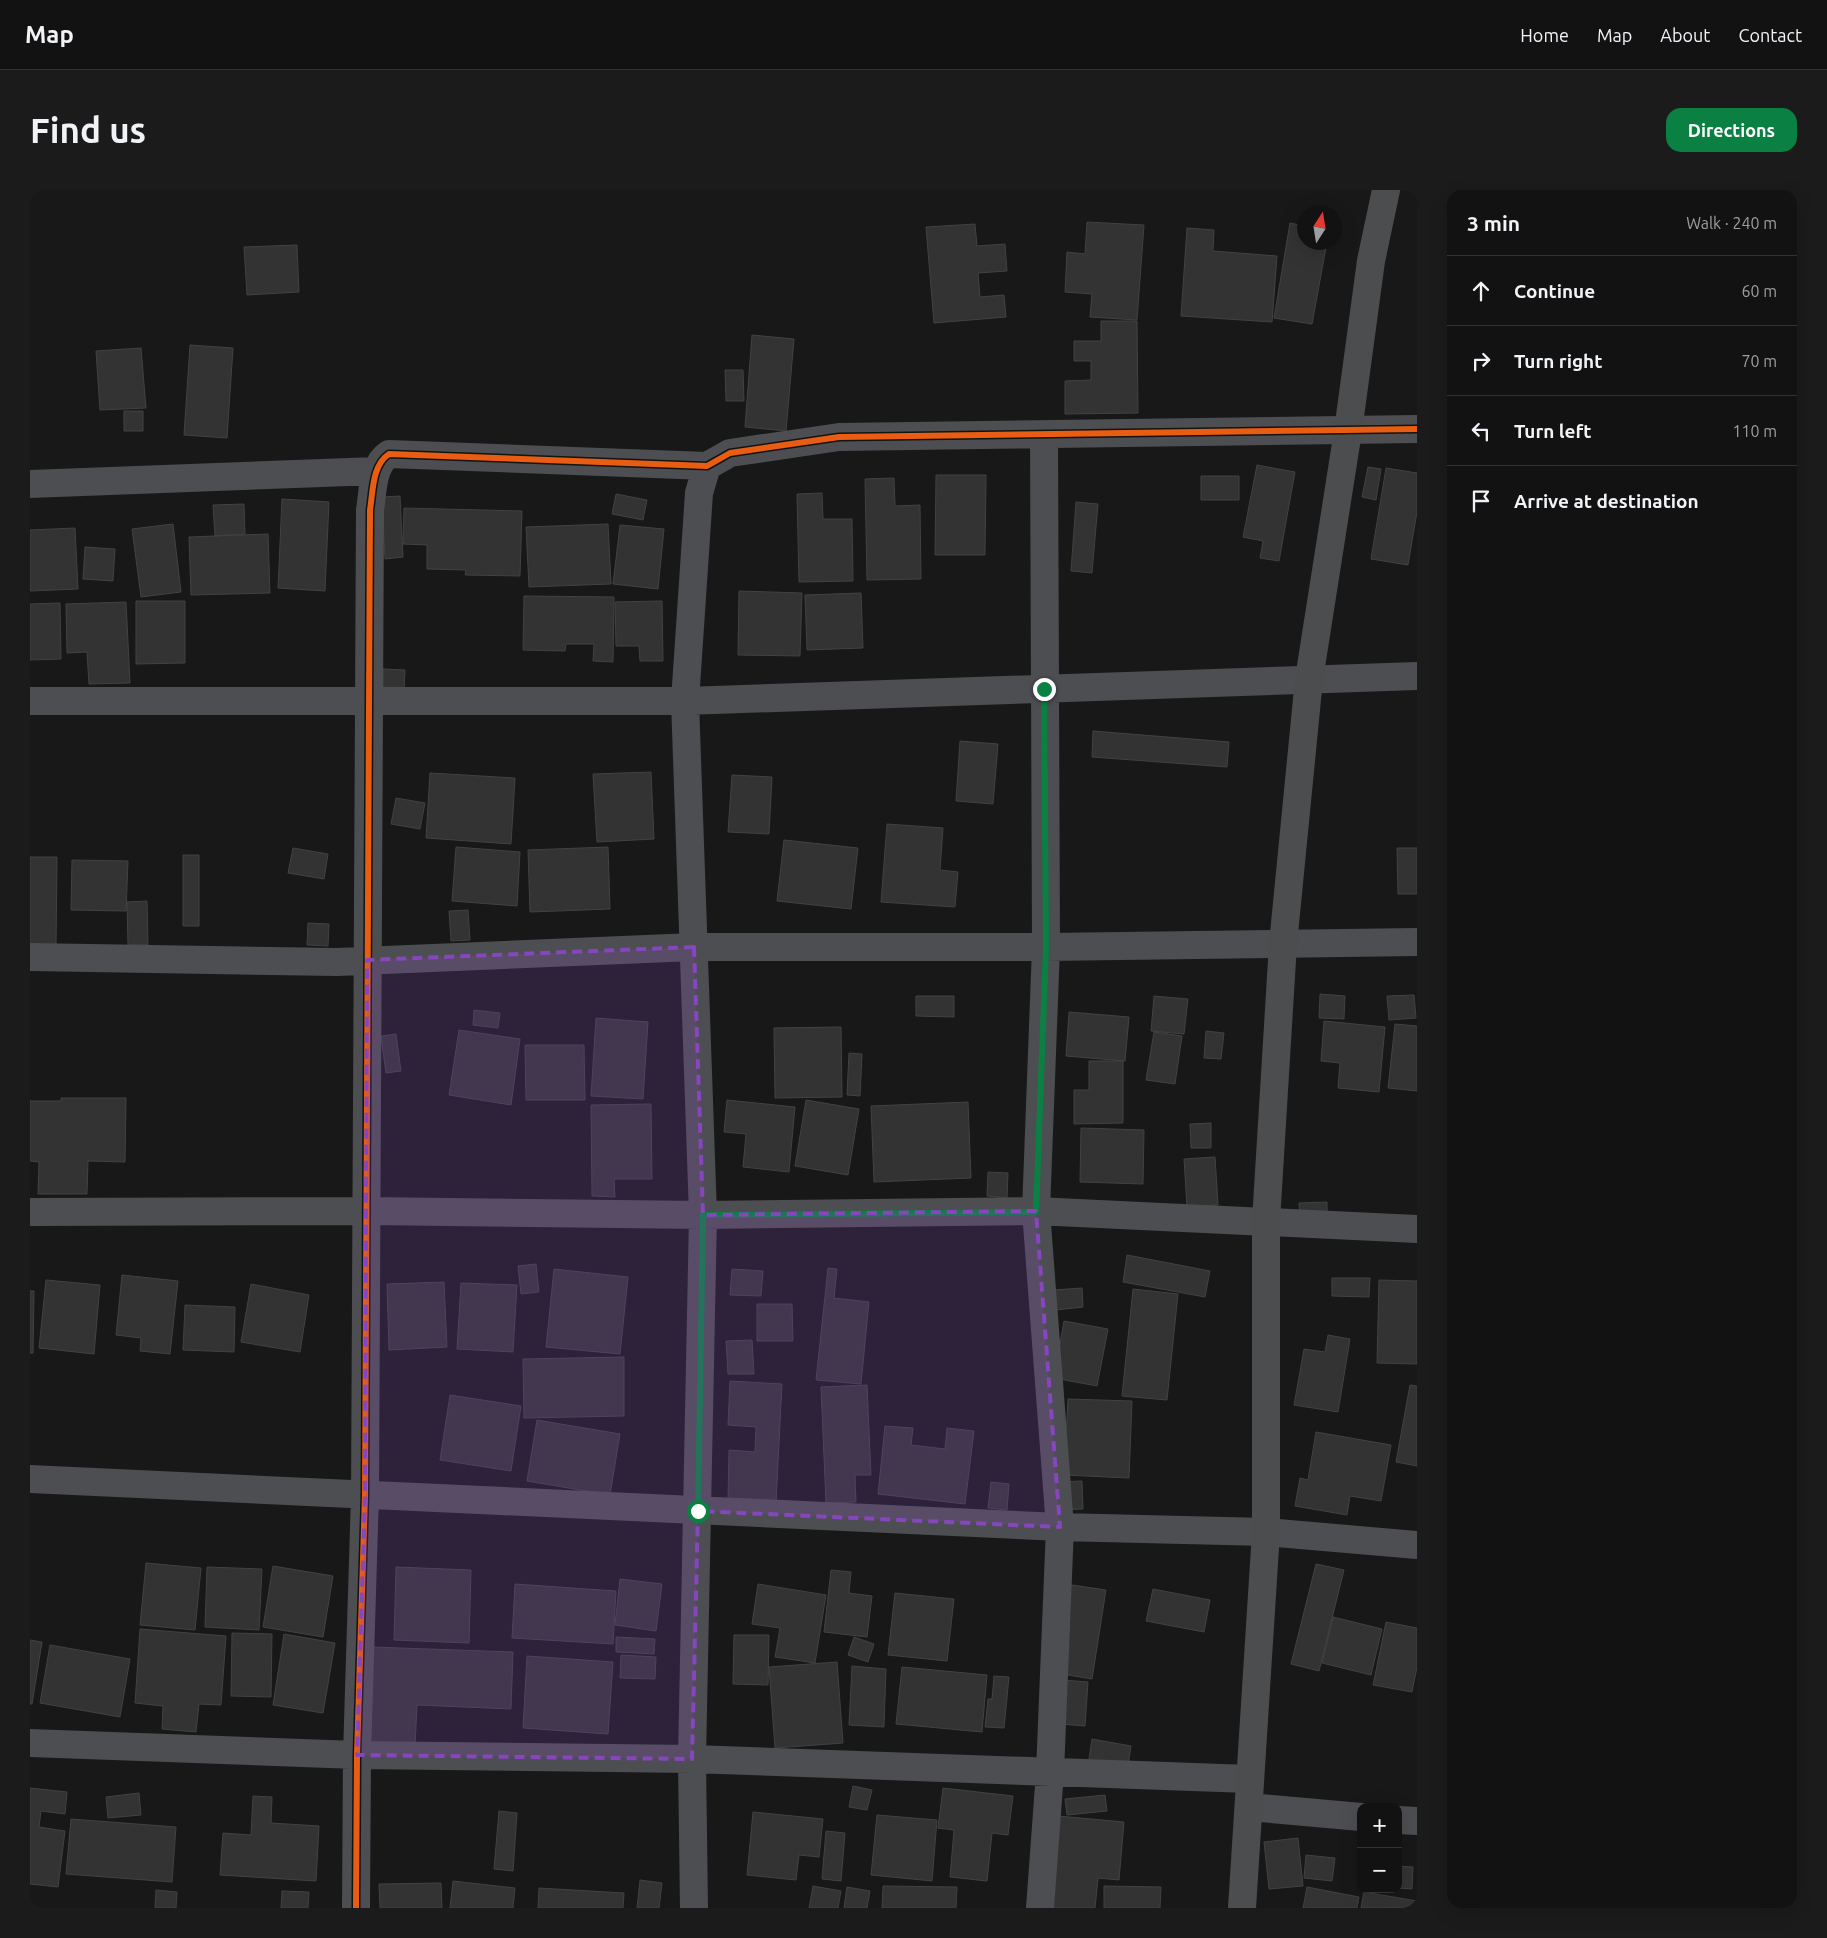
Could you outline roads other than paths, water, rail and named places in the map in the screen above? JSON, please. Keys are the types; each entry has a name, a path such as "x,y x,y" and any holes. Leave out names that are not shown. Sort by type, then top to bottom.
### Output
{"street":[{"path":"1242,1908 1266,1532 1266,1221 1283,944 1309,679 1348,431 1371,261 1386,190"},
{"path":"356,1908 357,1755 364,1495 368,1211 367,960 370,510 376,471 381,459 389,454 707,466 730,453 839,437 1417,429"},
{"path":"1040,1908 1050,1772 1060,1527 1036,1212 1046,947 1044,435"},
{"path":"694,1908 692,1759 703,1215 685,701 699,493 707,466"},
{"path":"30,484 376,471"},
{"path":"30,701 685,701 1417,676"},
{"path":"30,957 337,962 694,947 1046,947 1417,942"},
{"path":"30,1212 368,1211 703,1215 1036,1212 1417,1229"},
{"path":"30,1479 1060,1527 1266,1532 1417,1545"},
{"path":"30,1743 357,1755 692,1759 1249,1779"},
{"path":"1248,1807 1357,1817"},
{"path":"1402,1820 1417,1821"}]}
